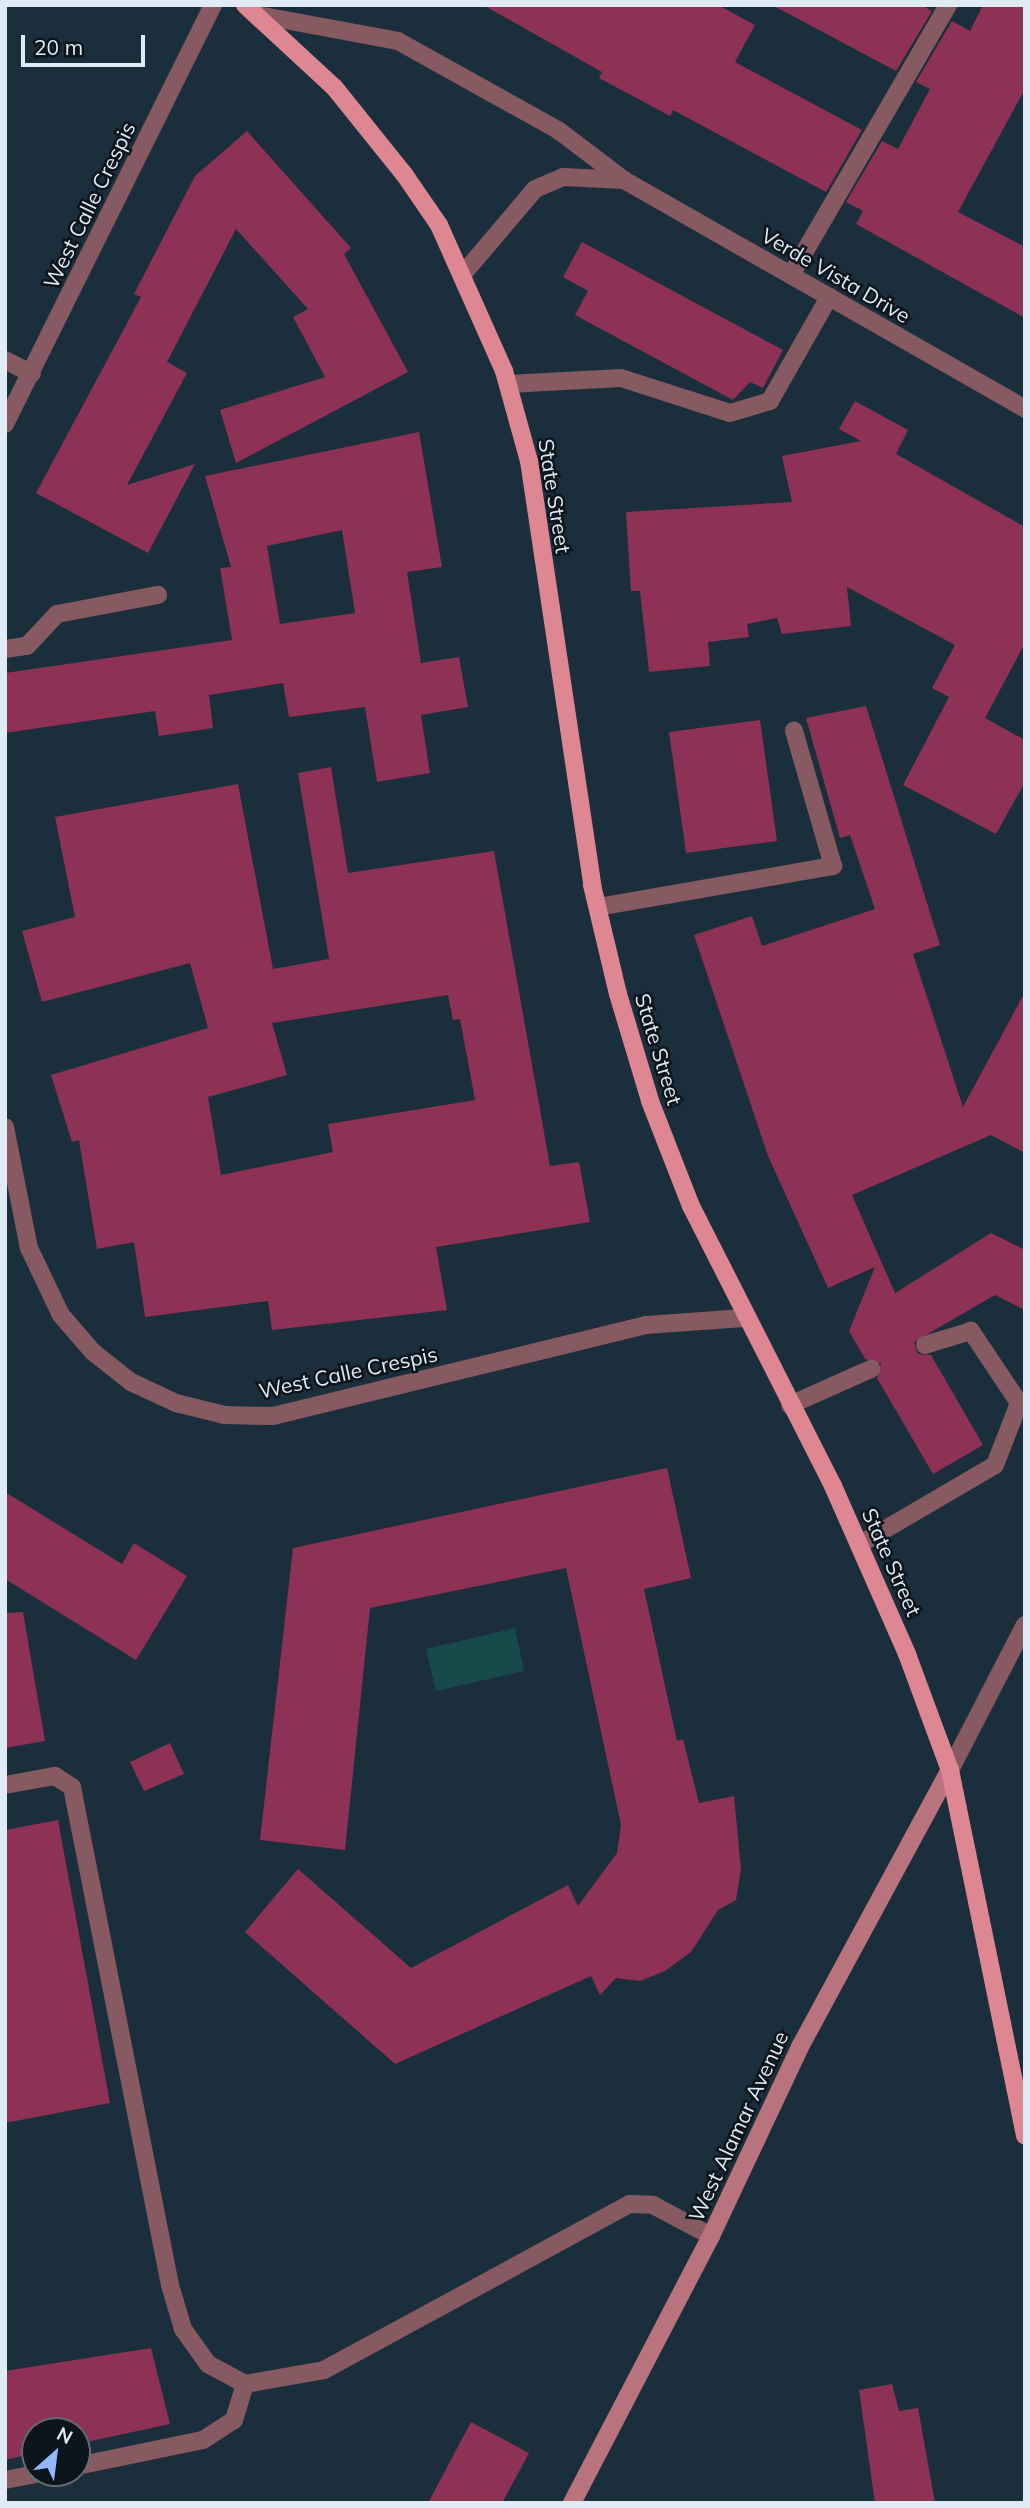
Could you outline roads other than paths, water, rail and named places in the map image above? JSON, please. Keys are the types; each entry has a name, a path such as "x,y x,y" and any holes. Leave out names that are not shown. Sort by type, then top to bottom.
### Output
{"main road":[{"name":"State Street","path":"252,10 364,121 439,225 463,274 508,384 529,461 598,907 650,1101 744,1318 859,1544 950,1770 1025,2135"}],"street":[{"name":"West Calle Crespis","path":"5,424 213,5"},
{"path":"791,275 948,5"},
{"name":"Verde Vista Drive","path":"252,10 398,41 558,130 624,180 1025,409"},
{"name":"Verde Vista Drive","path":"463,274 535,189 563,177 624,180"},
{"path":"508,384 621,378 730,413 770,401 829,297"},
{"path":"5,360 32,374"},
{"path":"5,649 27,646 40,626 57,614 158,595"},
{"path":"598,907 833,866 794,731"},
{"name":"West Calle Crespis","path":"5,1127 29,1248 61,1315 93,1352 131,1382 176,1403 224,1415 273,1416 646,1325 744,1318"},
{"path":"859,1544 995,1465 1019,1403 971,1331 925,1345"},
{"path":"790,1405 871,1369"},
{"path":"950,1770 1025,1625"},
{"name":"West Alamar Avenue","path":"572,2503 711,2236 801,2045 950,1770"},
{"path":"5,1785 55,1776 72,1787 170,2285 183,2329 208,2364 245,2384 324,2371 630,2204 653,2205 711,2236"},
{"path":"91,2463 203,2440 234,2420 245,2384"}]}
